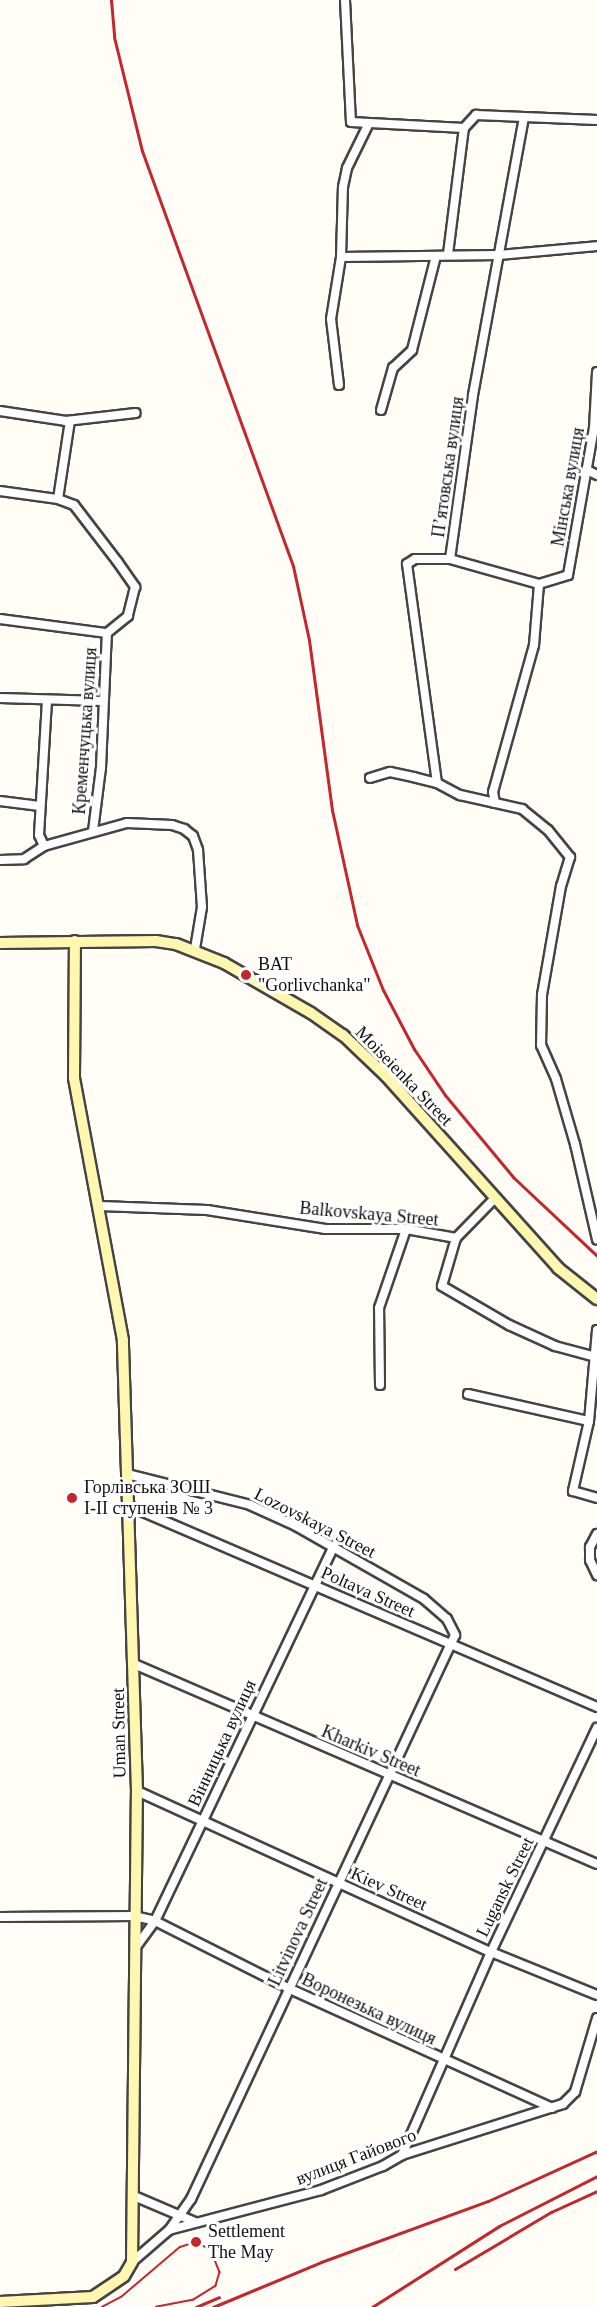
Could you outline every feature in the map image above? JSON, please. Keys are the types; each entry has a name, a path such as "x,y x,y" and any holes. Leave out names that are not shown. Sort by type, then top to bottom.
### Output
{"street":[{"path":"345,0 351,122 464,128"},
{"path":"448,254 464,128 476,115 597,120"},
{"name":"П’ятовська вулиця","path":"437,783 407,564 415,559 450,559 499,255 524,118"},
{"path":"339,385 331,319 341,258 343,187 347,168 369,123"},
{"path":"341,258 448,254 499,255 597,246"},
{"path":"381,410 393,368 412,350 436,256"},
{"name":"Мінська вулиця","path":"539,584 568,575 594,428 597,372"},
{"path":"0,411 70,421 136,413"},
{"path":"58,499 70,421"},
{"path":"587,470 597,475"},
{"path":"0,490 58,499 74,505 135,587 128,616 107,633 0,619"},
{"path":"450,559 539,584 534,645 493,792 495,803"},
{"name":"Кременчуцька вулиця","path":"93,831 101,768 107,633"},
{"path":"0,698 103,702"},
{"path":"44,846 39,840 47,700"},
{"path":"370,778 390,772 437,783 460,795 522,809 548,830 570,857 561,886 542,995 541,1045 556,1079 576,1144 597,1239"},
{"path":"0,801 40,806"},
{"path":"0,860 24,860 44,846 127,823 172,825 193,836 198,850 202,907 195,949"},
{"name":"Uman Street","path":"75,941 75,1078 123,1340 137,1791 132,2262"},
{"name":"Moiseienka Street","path":"0,942 156,941 195,949 307,1010 343,1035 386,1076 558,1268 597,1299"},
{"path":"456,1238 495,1198"},
{"name":"Balkovskaya Street","path":"100,1206 207,1210 325,1229 406,1230 456,1238 442,1286 509,1325 555,1346 592,1356"},
{"path":"380,1385 379,1308 406,1230"},
{"path":"597,1330 592,1356 589,1421 573,1491 597,1498"},
{"path":"468,1394 589,1421"},
{"name":"Lozovskaya Street","path":"127,1474 250,1505 334,1545 424,1599 447,1619 455,1635 452,1647"},
{"name":"Poltava Street","path":"127,1505 314,1584 452,1647 597,1707"},
{"path":"597,1534 590,1547 590,1560 597,1575"},
{"name":"Вінницька вулиця","path":"134,1950 155,1921 250,1715 334,1545"},
{"name":"Litvinova Street","path":"132,2262 169,2230 179,2218 452,1647"},
{"name":"Kharkiv Street","path":"134,1664 597,1864"},
{"name":"Lugansk Street","path":"402,2155 491,1952 597,1728"},
{"name":"Kiev Street","path":"137,1791 202,1823 491,1952 597,1995"},
{"name":"Воронезька вулиця","path":"0,1917 134,1916 155,1921 288,1988 552,2108"},
{"name":"вулиця Гайового","path":"169,2230 321,2190 383,2166 402,2155 552,2108 575,2092 597,2018"},
{"path":"134,2196 179,2218 199,2223"},
{"path":"0,2302 93,2297 124,2276 132,2262"}],"tram line":[{"path":"102,2307 121,2297 180,2247 196,2242 211,2250 220,2272 216,2286 194,2300 157,2307"}],"railway":[{"path":"111,0 114,37 142,151 293,566 309,640 332,810 357,925 383,990 414,1049 445,1095 513,1177 597,1256"},
{"path":"213,2307 321,2262 488,2201 597,2151"},
{"path":"372,2307 499,2226 597,2176"},
{"path":"455,2269 551,2212 597,2191"},
{"path":"196,2307 219,2297"}],"place":[{"name":"BAT \"Gorlivchanka\"","path":"246,975"},
{"name":"Горлівська ЗОШ І-ІІ ступенів № 3","path":"72,1498"},
{"name":"Settlement The May","path":"196,2242"}]}
